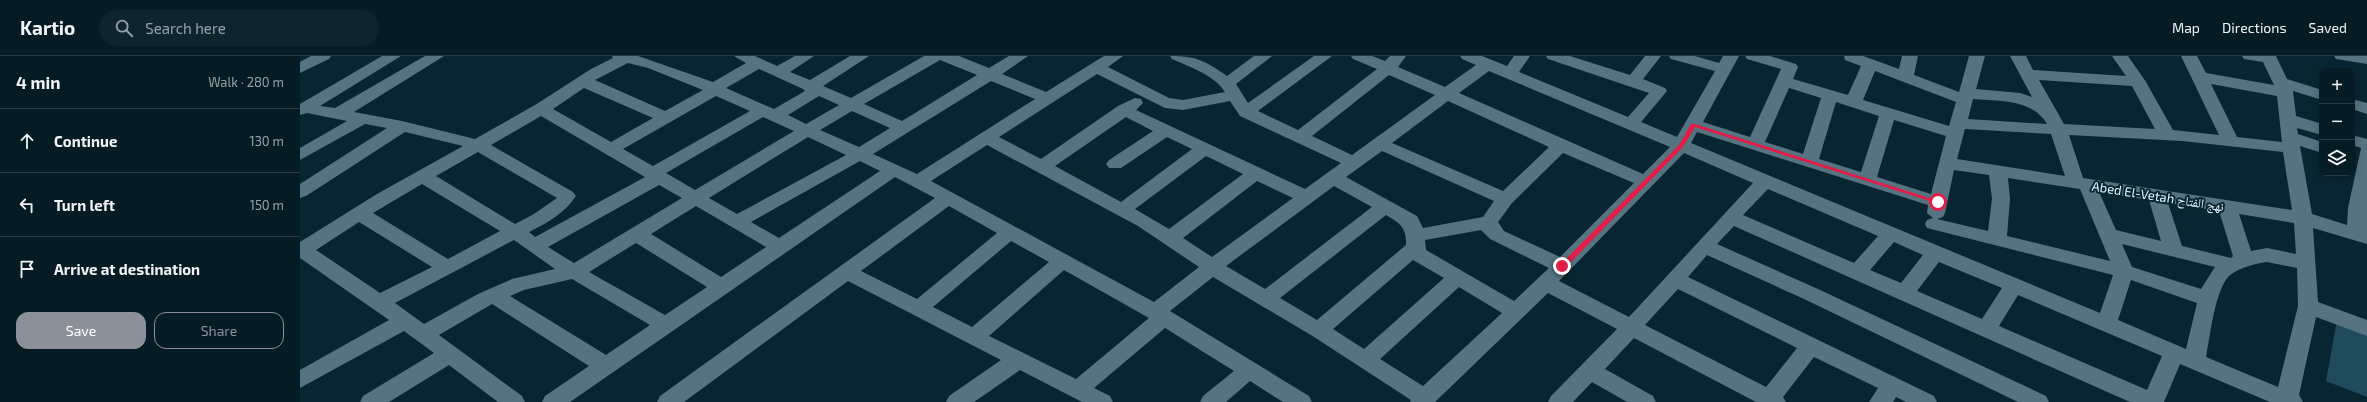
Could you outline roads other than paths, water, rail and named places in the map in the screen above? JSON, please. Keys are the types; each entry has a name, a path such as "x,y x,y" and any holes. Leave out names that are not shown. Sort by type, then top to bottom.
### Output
{"street":[{"path":"300,68 323,56"},
{"path":"303,109 393,56"},
{"path":"338,114 436,56"},
{"path":"514,402 423,334 301,250 422,176 541,109 583,81 625,56 674,72 714,89 808,130 918,181 1159,315 1301,402"},
{"path":"742,56 902,127"},
{"path":"778,72 806,56"},
{"path":"534,246 656,175 814,88 861,56"},
{"path":"423,334 519,284 574,272 638,235 808,130 935,56"},
{"path":"945,56 1048,99"},
{"path":"736,222 860,154 1020,56"},
{"path":"918,181 1115,56"},
{"path":"1097,68 1147,92 1148,95 1165,103 1184,105 1231,89 1264,56"},
{"path":"1246,112 1324,56"},
{"path":"1359,56 1393,62 1448,94 1560,146 1647,182"},
{"path":"1468,56 1681,146 1891,232 2288,401 2308,306 2307,263 2303,218 2289,135 2283,87 2268,57 2250,56"},
{"path":"1510,73 1522,56"},
{"path":"1554,56 1631,80 1659,91 1631,124"},
{"path":"1631,80 1636,78 1652,56"},
{"path":"988,138 1122,210 1170,238 1212,267 1318,330 1365,360 1423,400 1546,283 1681,146 1728,62 1677,56"},
{"path":"1753,56 1790,66 1755,144"},
{"path":"1850,56 1905,77 1966,97 2020,98 2047,110"},
{"path":"1905,77 1910,56"},
{"path":"1905,292 1930,249 1938,202 1947,163 1978,56"},
{"path":"2018,56 2058,128 2081,184 2108,234 2124,271 2106,324"},
{"path":"2120,56 2138,82 2167,135"},
{"path":"2188,56 2231,141"},
{"path":"2342,56 2367,59"},
{"path":"1190,58 1231,89 1246,112 1355,163"},
{"path":"1300,137 1393,62"},
{"path":"611,149 758,63"},
{"path":"846,272 1018,360 1086,397 1159,315 1212,267 1488,64"},
{"path":"1853,103 1870,64"},
{"path":"2027,74 2138,82"},
{"path":"2199,77 2283,87 2319,94"},
{"path":"583,81 666,118"},
{"path":"1784,81 1888,114 1958,129 2058,128 2231,141 2319,130"},
{"path":"1042,167 1148,95"},
{"path":"1809,161 1830,96"},
{"path":"1115,164 1162,128 1184,105"},
{"path":"2355,105 2367,109"},
{"path":"303,109 402,126 479,145 567,196 563,202 549,213 379,303"},
{"path":"541,109 780,247"},
{"path":"1124,110 1306,197"},
{"path":"1867,180 1888,114"},
{"path":"300,155 362,118"},
{"path":"1693,125 1938,202"},
{"path":"300,192 402,126"},
{"path":"2289,135 2319,147"},
{"path":"1381,144 1505,199"},
{"path":"2355,144 2363,154 2357,208 2362,236"},
{"path":"1318,330 1416,241 1489,222 1505,199 1560,146"},
{"path":"1122,210 1204,149"},
{"name":"Abed El-Vetah نهج الفتاح","path":"1947,163 2303,218 2362,236"},
{"path":"553,402 667,326 893,170"},
{"path":"1998,171 2001,199 1998,240"},
{"path":"1170,238 1256,173"},
{"path":"422,176 515,232 552,259 667,326"},
{"path":"1333,178 1410,220 1418,254 1516,312"},
{"path":"1559,402 1633,327 1706,247 1730,216 1766,180"},
{"path":"2157,196 2174,250"},
{"path":"668,402 948,198"},
{"path":"1266,299 1386,206"},
{"path":"2227,207 2239,262"},
{"path":"360,214 447,267"},
{"path":"1730,216 1858,271 2152,402 2174,352"},
{"path":"1489,222 1490,228 1498,235 1562,266"},
{"path":"1934,224 2124,271 2208,299"},
{"path":"918,309 1010,232"},
{"path":"1858,271 1891,232"},
{"path":"2108,234 2174,250 2239,262"},
{"path":"638,235 722,287"},
{"path":"1706,247 1811,294 2038,402"},
{"path":"2194,361 2208,299 2219,274 2225,268 2239,262 2267,255 2307,263"},
{"path":"973,338 1062,261"},
{"path":"1365,360 1458,277"},
{"path":"1676,280 1811,345 1887,394 1926,402"},
{"path":"1546,283 1633,327 1772,401 1811,345"},
{"path":"1987,328 2014,285"},
{"path":"494,296 606,366"},
{"path":"2308,306 2367,328"},
{"path":"300,380 404,321"},
{"path":"372,402 450,354"},
{"path":"957,402 1018,360"},
{"path":"1211,402 1249,370"},
{"path":"1590,371 1645,402"}]}
